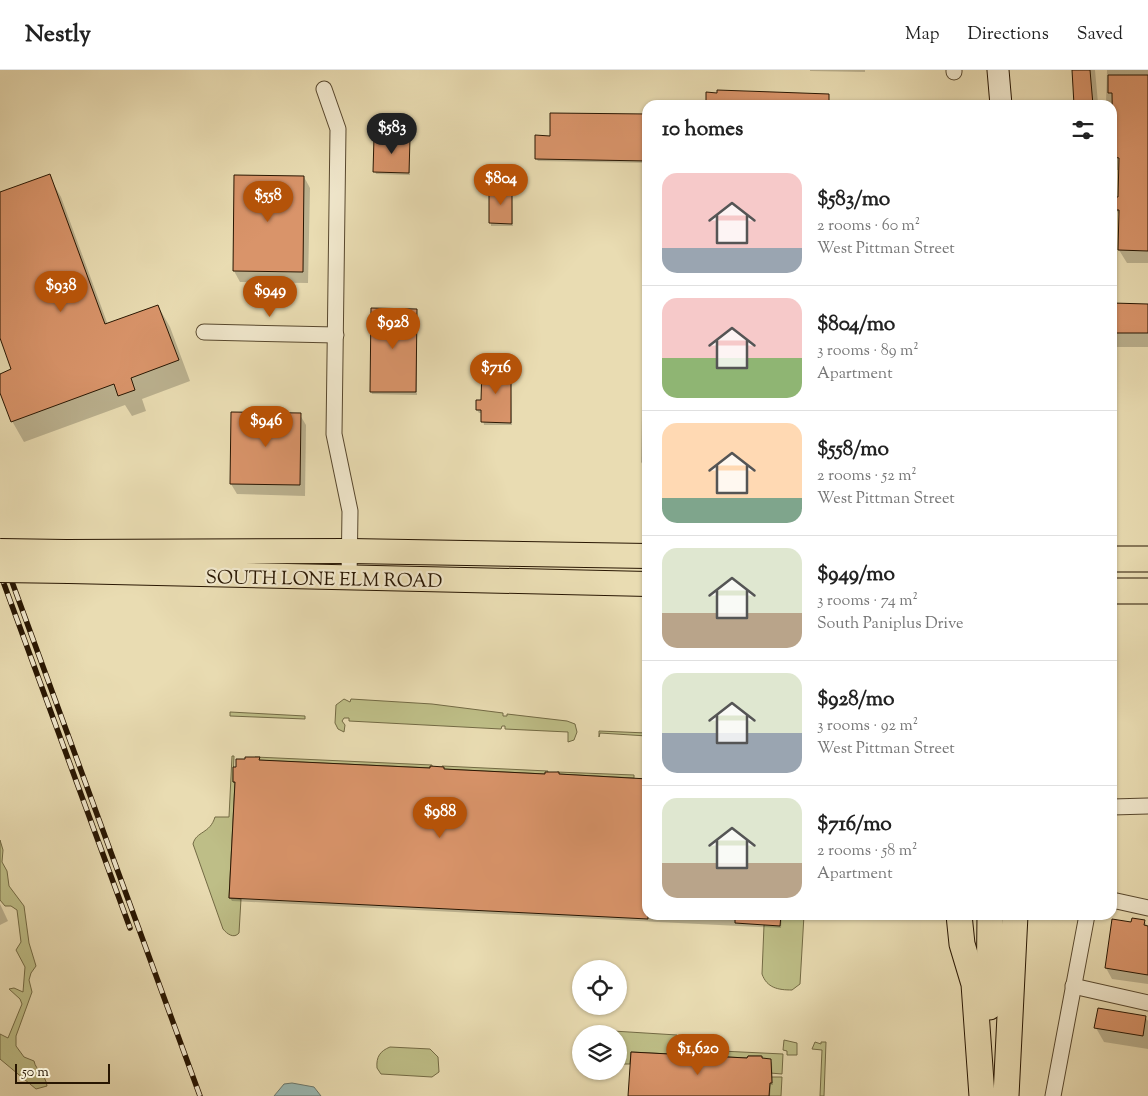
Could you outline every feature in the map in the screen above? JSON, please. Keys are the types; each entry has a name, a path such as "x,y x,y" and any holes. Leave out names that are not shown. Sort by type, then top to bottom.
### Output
{"highway":[{"path":"1117,558 1148,559"},
{"path":"1117,590 1148,591"},
{"path":"960,920 962,944 974,984 982,1096"},
{"path":"974,920 974,934 990,976 1010,1018"},
{"path":"990,920 989,1062 991,1096"},
{"path":"1006,1096 1015,920"}],"main road":[{"path":"998,70 1001,100"},
{"name":"SOUTH LONE ELM ROAD","path":"0,551 68,562 349,578 642,584"},
{"name":"SOUTH LONE ELM ROAD","path":"0,570 68,562 350,551 642,556"}],"street":[{"path":"324,89 338,129 334,434 350,511 349,578"},
{"path":"204,332 336,335"},
{"path":"1117,807 1148,806"},
{"path":"1117,901 1148,908"},
{"path":"1052,1096 1085,920"},
{"path":"1073,986 1148,1003"}],"green space":[{"path":"344,699 350,702 351,699 432,704 503,713 503,716 507,716 507,714 567,721 575,724 577,732 574,740 568,742 568,732 505,729 505,726 502,726 501,729 349,721 349,718 344,718 342,721 345,725 344,732 338,729 335,723 336,705"},
{"path":"230,712 305,716 305,719 230,716"},
{"path":"599,731 642,733 642,736 600,733 599,737"},
{"path":"232,756 234,756 233,782 235,782 229,898 241,899 239,933 235,936 223,929 193,844 197,837 210,827 215,817 229,817"},
{"path":"255,757 432,765 432,768 255,760"},
{"path":"442,766 548,771 545,774 442,769"},
{"path":"557,772 634,775 634,778 557,774"},
{"path":"0,840 3,850 2,862 7,871 9,886 24,906 29,943 36,966 29,980 32,992 16,1036 16,1046 24,1057 34,1061 45,1079 47,1086 36,1089 0,1059 0,1034 8,1038 22,1004 20,999 9,989 14,988 23,992 25,967 16,950 21,942 17,910 11,906 5,906 0,900"},
{"path":"772,920 804,920 800,984 792,990 774,987 764,979 762,974 764,925"},
{"path":"627,1032 677,1035 679,1049 783,1054 782,1074 770,1073 761,1056 748,1056 747,1058 631,1052 630,1064 627,1064"},
{"path":"784,1040 797,1043 797,1055 787,1055 787,1051 783,1050"},
{"path":"815,1042 821,1044 821,1042 826,1042 824,1096 820,1096 822,1050 812,1049"},
{"path":"390,1047 430,1049 438,1057 439,1072 432,1077 381,1074 377,1068 378,1058 384,1050"},
{"path":"770,1077 782,1077 781,1096 769,1096"}],"water":[{"path":"292,1083 314,1087 321,1096 274,1096 284,1084"}],"building":[{"path":"1072,70 1090,70 1093,100 1074,100"},
{"path":"1108,75 1148,75 1148,251 1118,250 1119,210 1117,210 1117,197 1119,158 1117,158 1117,100 1112,100 1112,93 1108,93"},
{"path":"717,90 829,94 829,100 706,100 706,92 717,93"},
{"path":"550,113 642,114 642,161 535,159 535,135 550,136"},
{"path":"374,137 410,138 409,173 373,172"},
{"path":"50,174 105,324 158,305 179,360 131,378 135,390 118,396 114,384 11,422 0,393 0,374 11,369 0,338 0,192"},
{"path":"234,175 304,176 303,272 233,271"},
{"path":"489,188 512,189 512,224 489,223"},
{"path":"1117,303 1148,304 1148,333 1117,333"},
{"path":"371,308 417,309 416,392 370,392"},
{"path":"482,367 511,367 511,423 481,422 481,410 476,410 476,400 481,400"},
{"path":"231,412 301,413 300,485 230,484"},
{"path":"245,757 260,757 259,760 430,768 430,766 444,767 444,769 545,774 545,772 559,772 559,774 642,779 642,919 229,898 235,782 233,782 233,767 236,767 236,759 245,759"},
{"path":"1132,918 1145,920 1144,925 1148,926 1148,975 1105,968 1112,920 1131,922"},
{"path":"735,920 781,920 780,926 735,923"},
{"path":"1098,1008 1146,1016 1143,1036 1094,1028"},
{"path":"631,1052 747,1058 748,1056 762,1056 762,1058 771,1059 772,1083 770,1083 769,1096 628,1096"}],"railway":[{"path":"0,549 200,1096"},
{"path":"0,573 130,928"}]}
